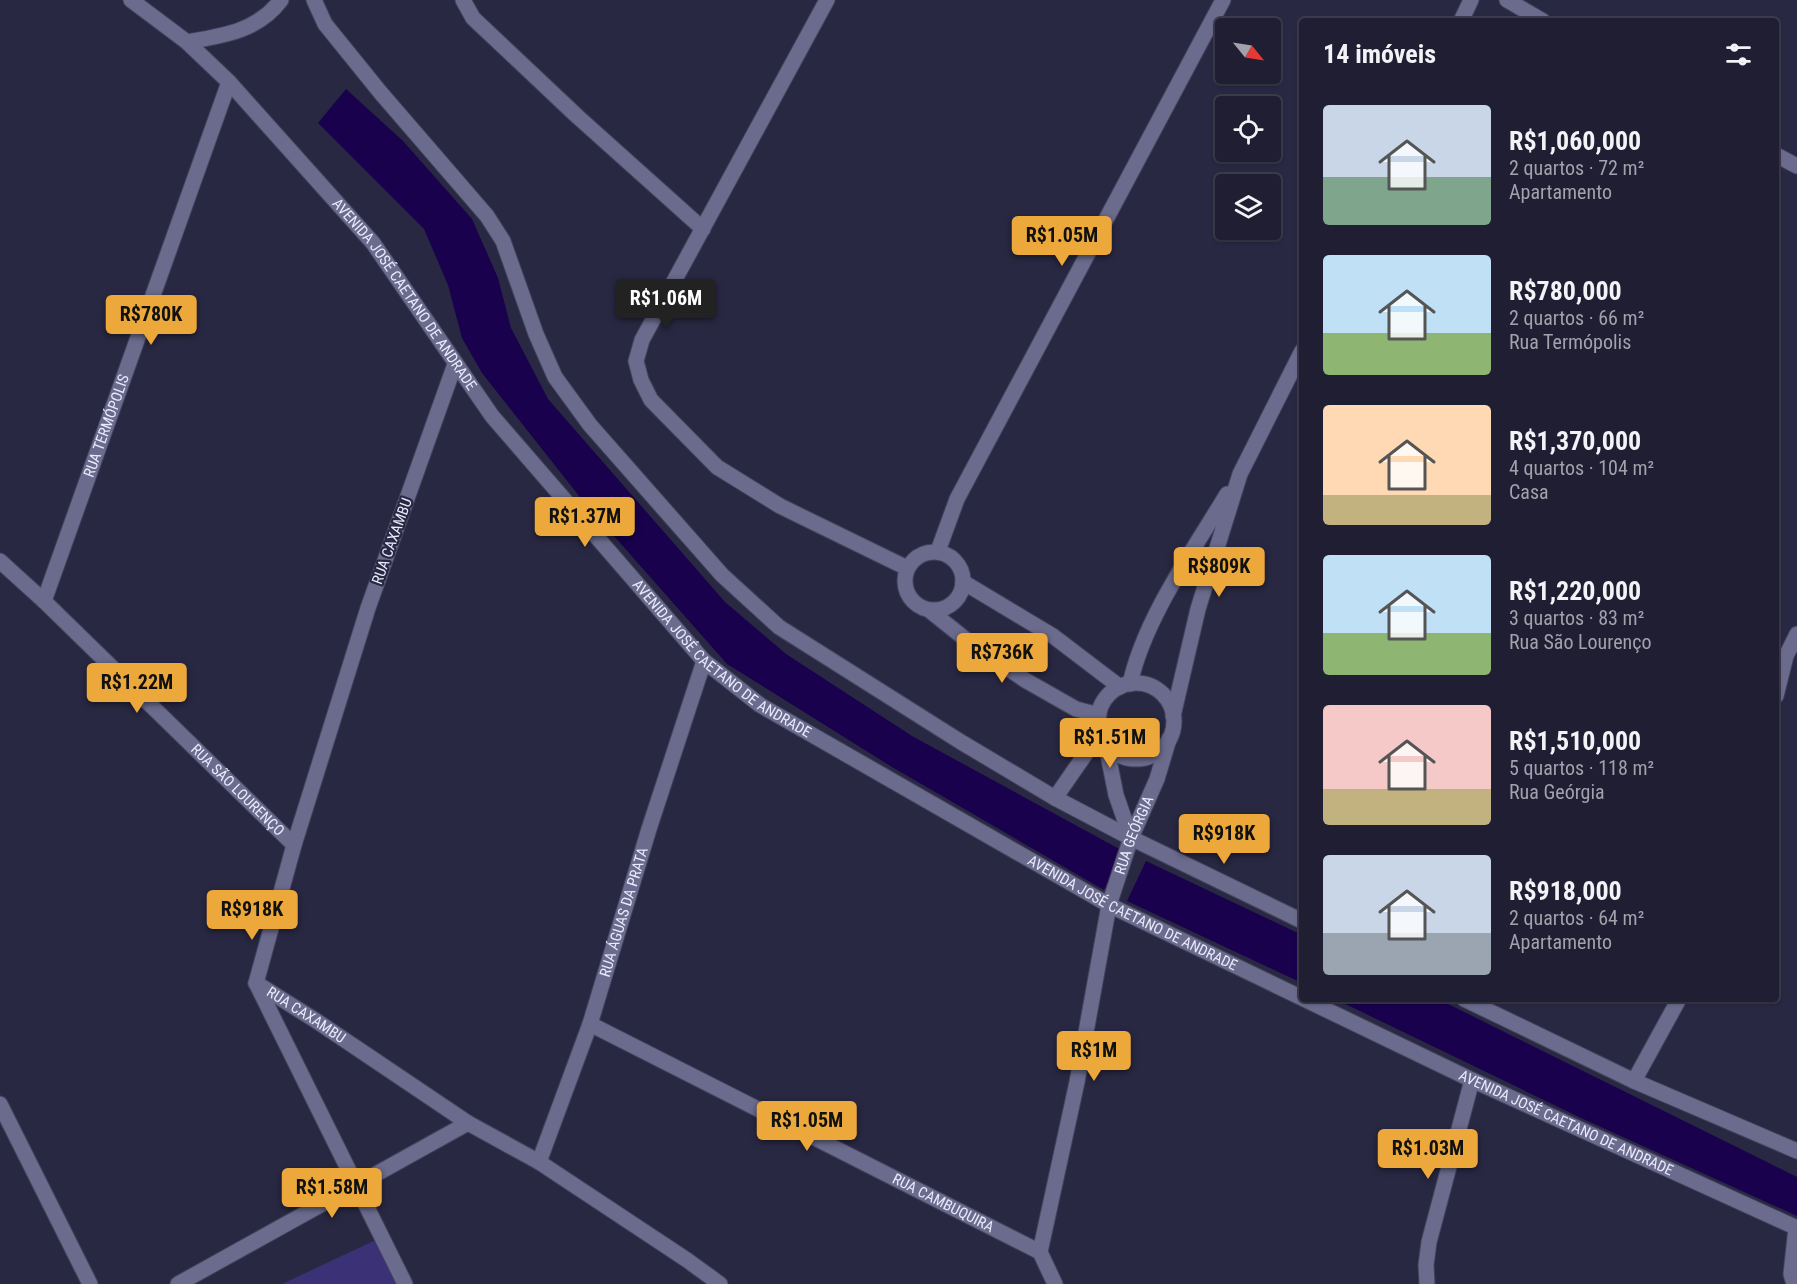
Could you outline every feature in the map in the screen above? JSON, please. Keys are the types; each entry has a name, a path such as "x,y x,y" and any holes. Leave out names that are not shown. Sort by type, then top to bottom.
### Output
{"street":[{"name":"AVENIDA JOSÉ CAETANO DE ANDRADE","path":"131,0 188,42 229,82 373,243 492,416 704,661 759,705 1109,905 1299,997"},
{"path":"188,42 224,36 252,26 272,11 280,0"},
{"path":"314,0 325,24 380,92 487,216 503,241 536,333 555,377 590,425 722,575 779,627 961,742 1055,798 1131,838 1299,915"},
{"path":"463,0 473,18 578,117 704,229"},
{"path":"827,0 642,340 636,361 641,380 651,400 717,467 780,506 907,568"},
{"path":"938,551 957,500 1223,0"},
{"path":"1462,18 1471,0"},
{"path":"1507,0 1539,18"},
{"name":"RUA TERMÓPOLIS","path":"44,601 229,82"},
{"path":"1779,157 1797,166"},
{"path":"1125,686 1142,644 1169,591 1240,474 1299,357"},
{"name":"RUA CAXAMBU","path":"455,364 368,608 294,845 256,983 468,1123 539,1162 720,1284"},
{"path":"1103,739 1120,756 1139,759 1156,753 1169,739 1198,609 1240,474"},
{"path":"929,610 939,610 948,606 961,592 963,582 962,571 957,562 938,551 928,551 920,555 912,560 907,568 904,579 905,589 911,599 1025,680 1076,710 1099,715"},
{"name":"RUA SÃO LOURENÇO","path":"0,561 44,601 294,845"},
{"path":"963,582 1053,636 1125,686"},
{"path":"1779,684 1786,656 1797,634"},
{"name":"RUA ÁGUAS DA PRATA","path":"539,1162 590,1024 649,829 704,661"},
{"path":"1131,838 1116,795 1099,715 1106,699 1125,686 1142,684 1154,688 1167,700 1173,716"},
{"path":"1055,798 1103,739"},
{"name":"RUA GEÓRGIA","path":"1040,1252 1077,1082 1109,905 1131,838 1157,779 1169,739"},
{"path":"256,983 405,1284"},
{"name":"AVENIDA JOSÉ CAETANO DE ANDRADE","path":"1309,1002 1472,1080 1796,1228"},
{"path":"1470,1002 1634,1081 1797,1151"},
{"path":"1634,1081 1677,1002"},
{"name":"RUA CAMBUQUIRA","path":"590,1024 1040,1252"},
{"path":"1427,1284 1425,1265 1429,1242 1472,1080"},
{"path":"0,1104 90,1284"},
{"path":"178,1284 468,1123"},
{"path":"1794,1284 1791,1274 1796,1228"},
{"path":"1040,1252 1055,1284"}],"shaded area":[{"path":"346,89 403,141 472,219 498,278 511,328 548,399 725,602 786,654 912,736 1123,851 1104,890 892,767 727,664 583,501 482,373 462,338 448,285 424,229 318,123"},
{"path":"1146,861 1299,934 1299,982 1127,901"},
{"path":"1341,1002 1444,1002 1797,1177 1797,1216 1579,1117"},
{"path":"382,1237 407,1284 282,1284"}]}
